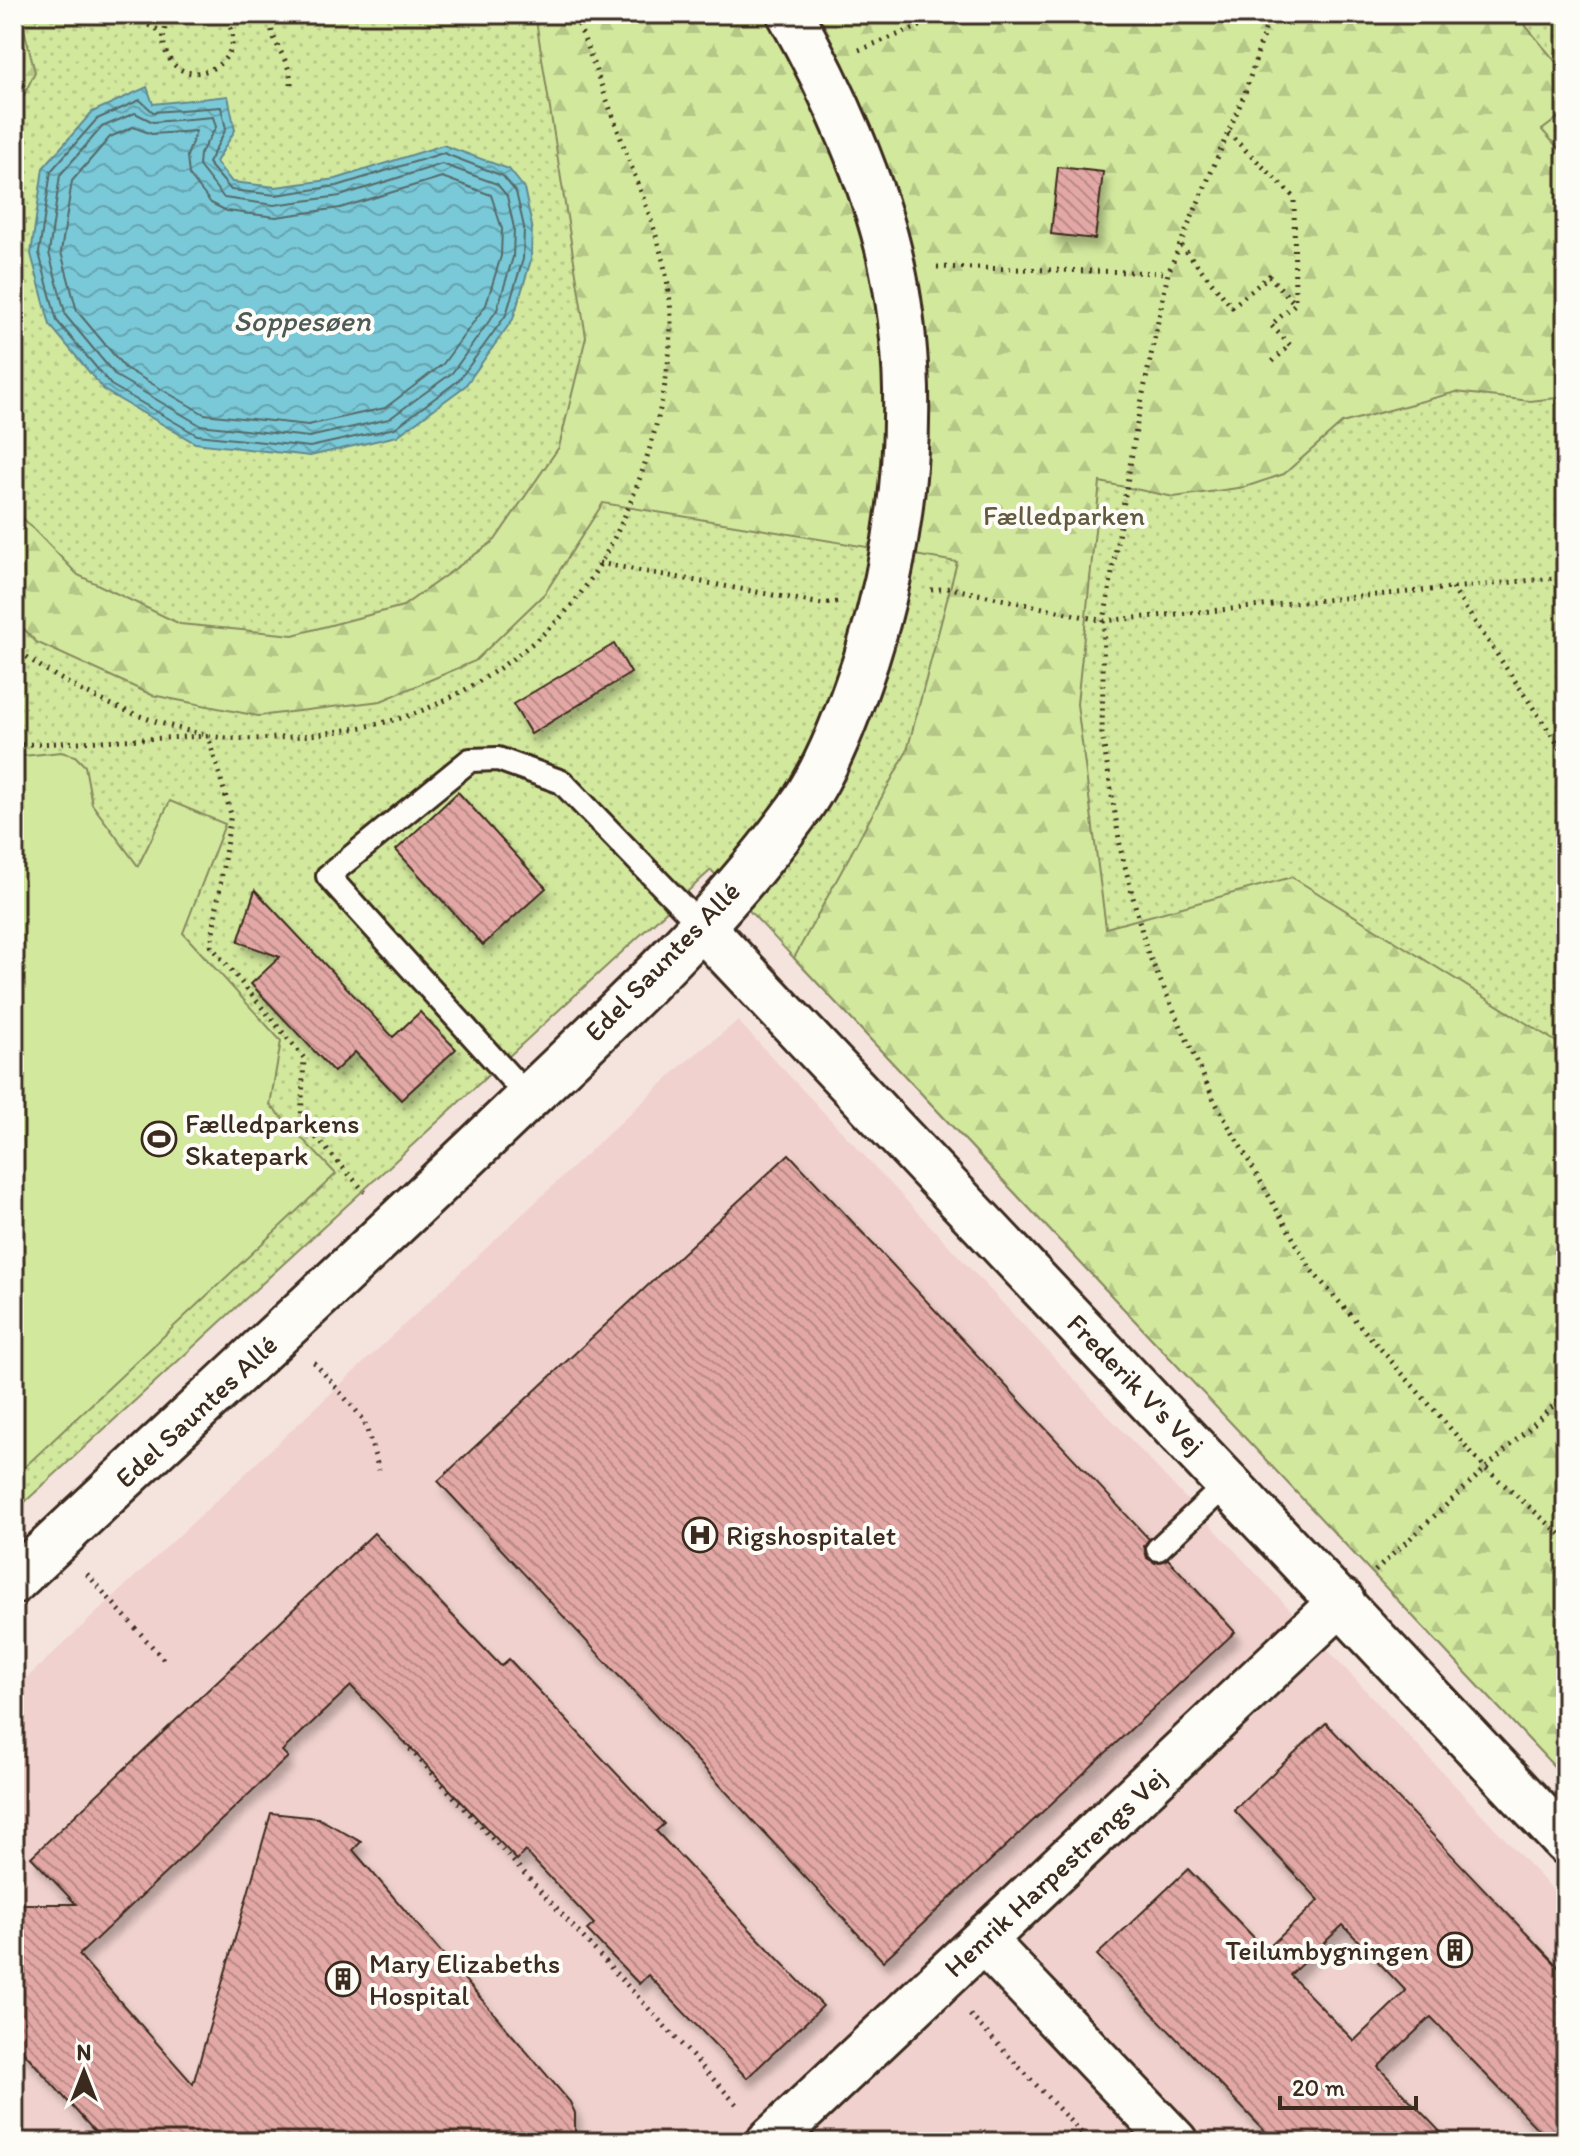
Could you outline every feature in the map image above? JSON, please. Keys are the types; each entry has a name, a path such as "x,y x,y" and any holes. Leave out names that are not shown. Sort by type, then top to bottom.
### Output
{"street":[{"name":"Edel Sauntes Allé","path":"14,1581 395,1226 703,928 801,806 851,707 887,594 904,483 906,386 892,265 861,165 806,42"},
{"name":"Frederik V's Vej","path":"703,928 1342,1601 1566,1842"},
{"name":"Henrik Harpestrengs Vej","path":"769,2141 1342,1601"},
{"path":"983,1940 1175,2142"}],"lane":[{"path":"528,1097 328,876 470,760 498,759 562,782 703,928"},
{"path":"1158,1549 1229,1482"}],"path":[{"path":"137,14 150,26 163,32"},
{"path":"173,14 163,32 167,54 173,63 194,73 216,68 230,50 231,28 222,14"},
{"path":"271,14 271,35 285,59 291,84"},
{"path":"14,745 208,736 277,738 414,713 483,679 557,621 599,563 641,477 665,397 671,321 657,234 575,14"},
{"path":"806,42 951,14"},
{"path":"1270,14 1228,133 1168,273 1138,418 1104,621 1102,734 1121,851 1147,951 1215,1102 1312,1271 1486,1469 1566,1539"},
{"path":"1555,14 1566,21"},
{"path":"1228,133 1294,197 1295,304 1271,325 1290,345 1272,362"},
{"path":"1181,245 1232,307 1269,276 1295,304"},
{"path":"892,265 1168,273"},
{"path":"1104,621 1566,577"},
{"path":"1452,588 1566,756"},
{"path":"14,647 40,668 120,708 208,736"},
{"path":"208,736 231,814 211,946 304,1058 301,1121 395,1226"},
{"path":"284,1329 364,1420 379,1470"},
{"path":"1342,1601 1566,1394"},
{"path":"91,1579 166,1662"},
{"path":"410,1749 769,2141"},
{"path":"938,1983 1090,2142"}],"shaded area":[{"name":"Rigshospitalet","path":"738,1021 1566,1904 1566,2142 14,2142 14,1690 682,1065"}],"green space":[{"name":"Fælledparken","path":"14,14 1566,14 1566,1779 711,870 14,1512"},
{"path":"14,14 20,14 35,72 14,116"},
{"path":"535,14 1516,14 1566,74 1566,112 1542,130 1566,157 1566,397 1530,401 1456,392 1342,423 1284,474 1245,487 1174,497 1100,482 1077,704 1106,928 1292,877 1566,1048 1566,1779 794,958 907,751 957,562 603,503 545,593 475,661 381,701 258,716 152,695 36,642 14,618 14,509 78,575 180,624 293,635 403,606 495,540 559,447 586,337"},
{"name":"Fælledparkens Skatepark","path":"61,752 75,756 85,766 92,804 138,866 170,801 225,824 183,933 281,1041 270,1105 336,1174 14,1477 14,757"}],"water":[{"name":"Soppesøen","path":"147,87 153,104 228,96 235,130 216,162 232,182 276,187 336,179 443,145 509,169 524,188 532,226 531,260 513,319 465,386 397,436 310,456 195,443 105,391 50,325 31,254 43,168 92,112"}],"building":[{"path":"1058,167 1103,172 1095,239 1051,234"},
{"path":"614,644 631,673 531,734 513,704"},
{"path":"458,792 546,888 483,945 396,850"},
{"path":"255,890 393,1037 420,1012 456,1049 401,1100 355,1052 334,1072 251,984 280,957 238,942"},
{"path":"789,1154 1149,1539 1144,1546 1147,1558 1155,1563 1168,1559 1235,1632 883,1961 438,1481"},
{"path":"374,1533 501,1666 509,1659 664,1824 656,1831 823,2006 747,2078 648,1975 639,1984 587,1930 594,1924 525,1851 517,1860 351,1686 282,1751 288,1757 79,1955 193,2084 271,1813 318,1818 361,1842 353,1850 570,2102 575,2113 575,2142 104,2142 14,2041 14,1904 76,1904 31,1857"},
{"path":"1326,1723 1566,1975 1566,2142 1550,2142 1431,2017 1378,2067 1450,2142 1275,2142 1097,1955 1188,1869 1266,1950 1319,1900 1234,1810","holes":["1343,1925 1406,1991 1354,2041 1290,1975"]}],"place":[{"name":"Fælledparkens Skatepark","path":"159,1139"},
{"name":"Rigshospitalet","path":"700,1535"},
{"name":"Teilumbygningen","path":"1455,1950"},
{"name":"Mary Elizabeths Hospital","path":"343,1979"}]}
